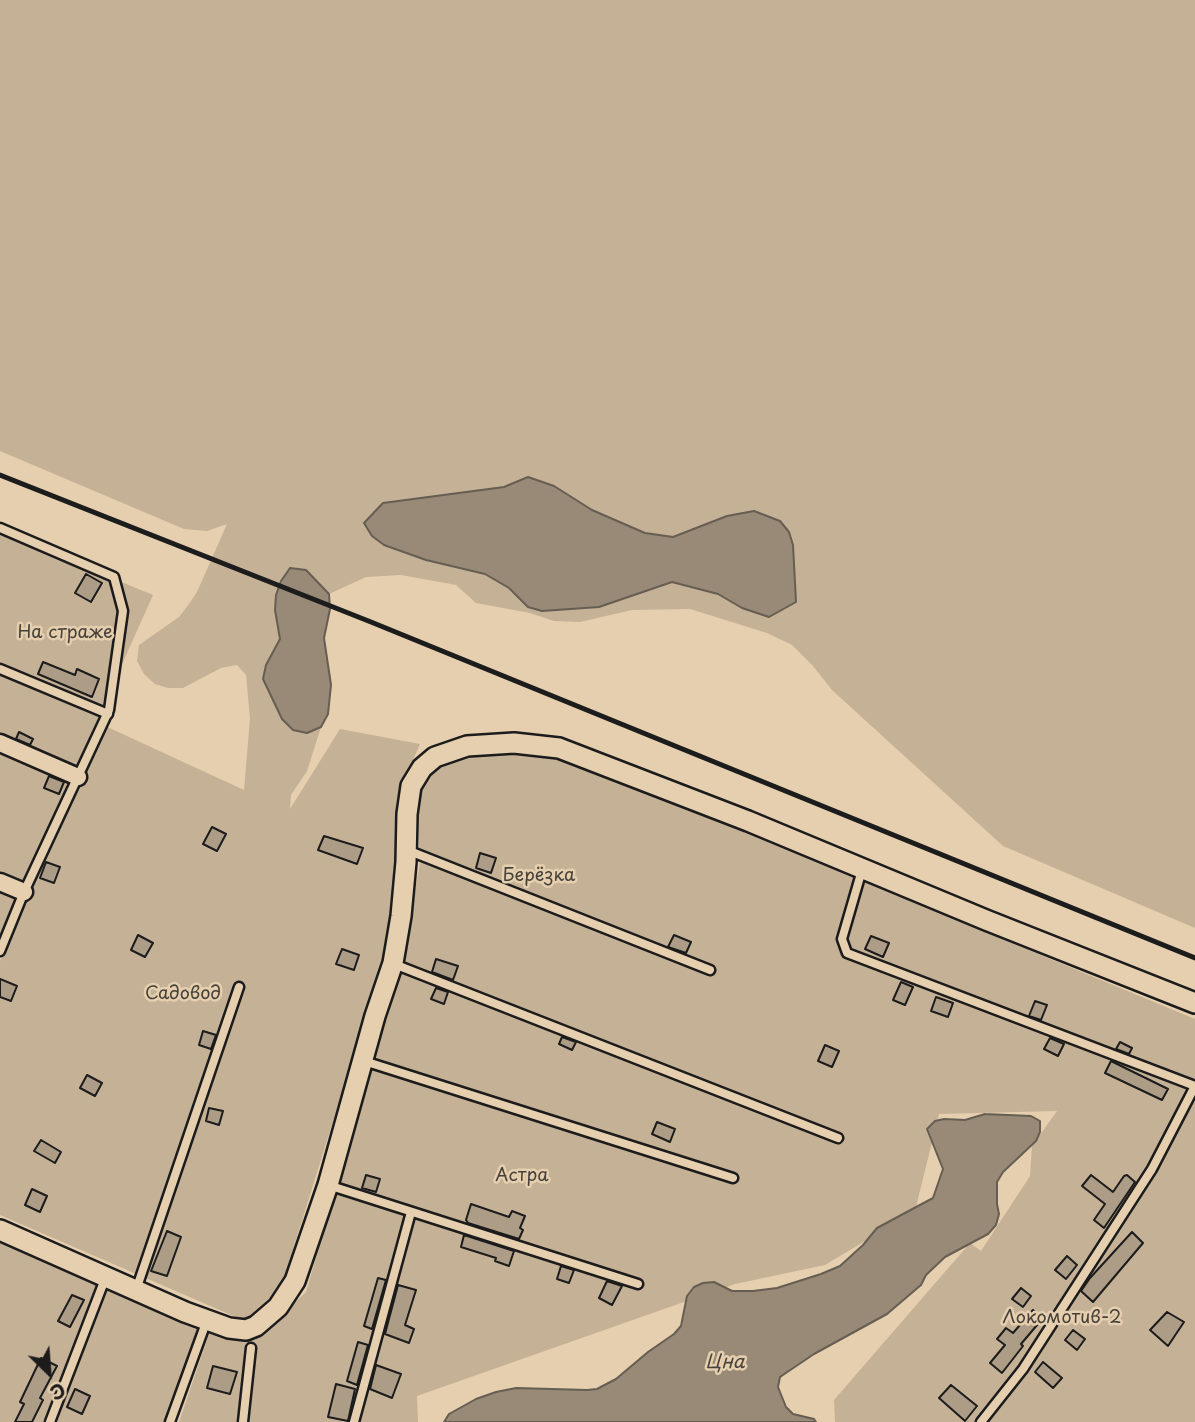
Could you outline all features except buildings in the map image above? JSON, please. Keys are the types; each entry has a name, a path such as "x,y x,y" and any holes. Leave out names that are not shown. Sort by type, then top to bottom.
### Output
{"street":[{"path":"0,743 78,777"},
{"path":"0,1230 229,1328 246,1330 256,1326 278,1307 295,1281 328,1185 393,963 401,916 411,786 422,768 435,757 467,746 514,743 559,748 615,768 1195,1003"},
{"path":"0,882 24,892"}],"lane":[{"path":"0,528 114,577 123,611 107,714 24,892 0,951"},
{"path":"0,669 107,714"},
{"path":"407,850 710,970"},
{"path":"862,868 842,939 847,953 1195,1086 1152,1169 1023,1369 981,1422"},
{"path":"393,963 838,1138"},
{"path":"136,1290 239,987"},
{"path":"363,1060 733,1178"},
{"path":"328,1185 638,1284"},
{"path":"354,1422 411,1212"},
{"path":"50,1422 106,1276"},
{"path":"170,1422 207,1320"},
{"path":"243,1422 251,1348"}],"green space":[{"name":"Садовод","path":"0,0 1195,0 1195,928 1003,846 832,690 792,645 767,633 690,609 632,610 580,622 554,621 530,613 476,603 456,585 401,575 366,577 329,594 306,570 275,610 280,639 266,665 307,733 321,727 307,771 291,795 290,809 340,729 420,744 400,789 396,807 398,913 285,1275 275,1293 245,1321 0,1215 0,961 103,725 244,790 250,718 246,675 237,665 221,668 183,688 168,688 155,684 144,674 137,661 139,645 179,617 197,592 227,524 207,531 184,529 0,451","holes":["528,477 554,486 592,510 645,533 673,537 727,516 742,608 718,594 672,582 599,607 528,607 509,588 485,574 426,560 383,503 504,487"]},
{"name":"На страже","path":"0,532 153,595 0,937"},
{"path":"453,751 561,756 1195,1019 1195,1422 835,1422 834,1400 970,1243 981,1251 1030,1176 1032,1146 1057,1111 939,1114 915,1211 825,1265 735,1284 417,1396 418,1422 179,1422 209,1334 255,1340 306,1292 402,962 420,863 416,789"},
{"path":"0,1233 208,1325 173,1422 0,1422"}],"water":[{"path":"528,477 554,486 592,510 645,533 673,537 727,516 754,511 780,521 789,532 793,545 796,602 769,617 742,608 718,594 672,582 599,607 542,611 528,607 509,588 485,574 426,560 384,545 372,536 364,523 383,503 504,487"},
{"path":"290,568 306,570 329,594 330,609 324,638 331,685 328,714 321,727 307,733 293,730 282,719 263,679 266,665 280,639 275,610 276,595"},
{"name":"Цна","path":"985,1114 1031,1116 1040,1121 1040,1132 1036,1141 1003,1172 997,1182 999,1214 996,1225 988,1234 945,1257 926,1275 921,1285 887,1314 814,1354 780,1377 778,1387 786,1407 793,1414 814,1419 816,1422 444,1422 449,1414 476,1399 496,1392 516,1388 597,1389 616,1379 674,1334 681,1326 687,1296 694,1287 703,1283 714,1282 732,1291 753,1291 777,1288 840,1266 877,1228 933,1198 943,1169 927,1129 935,1121 965,1120"}],"railway":[{"path":"0,475 371,622 1195,958"}],"park label":[{"name":"Берёзка","path":"539,876"},
{"name":"Астра","path":"522,1176"},
{"name":"Локомотив-2","path":"1062,1318"}]}
